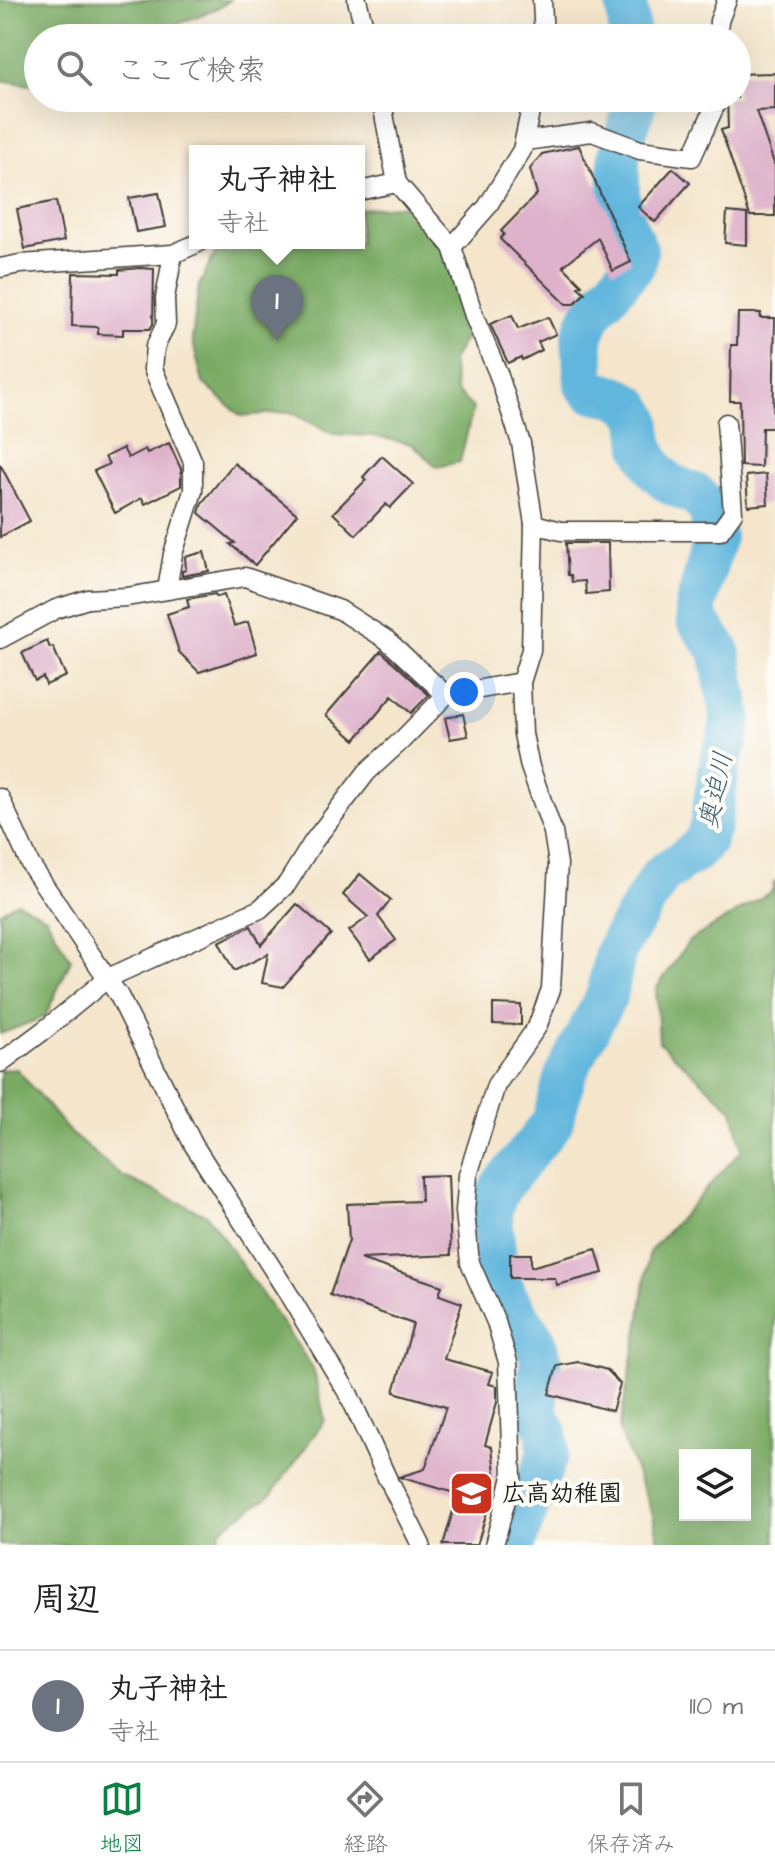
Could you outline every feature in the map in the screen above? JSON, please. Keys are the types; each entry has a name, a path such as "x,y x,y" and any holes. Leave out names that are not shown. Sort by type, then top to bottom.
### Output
{"street":[{"path":"357,0 363,24"},
{"path":"542,0 543,24"},
{"path":"719,24 727,0"},
{"path":"384,112 397,183 452,247 475,319 498,373 521,443 534,524 531,650 521,682 523,734 530,767 553,832 558,864 551,989 537,1027 496,1085 468,1175 465,1211 470,1263 496,1322 508,1362 512,1477 494,1545"},
{"path":"452,247 487,207 522,150 530,112"},
{"path":"525,141 592,132 640,150 692,157 712,112"},
{"path":"365,190 397,183"},
{"path":"0,268 173,254 189,247"},
{"path":"167,590 173,554 193,491 193,462 153,369 155,347 166,324 165,298 173,254"},
{"path":"534,524 561,531 720,531 733,513 726,423"},
{"path":"0,639 56,609 88,599 127,597 245,577 340,610 387,640 446,695"},
{"path":"0,1063 108,978 260,909 287,884 313,842 367,772 446,695 521,682"},
{"path":"1,803 30,864 119,996 193,1144 349,1395 421,1545"}],"green space":[{"path":"0,0 230,0 178,24 24,24 24,84 0,80"},
{"path":"409,205 442,240 458,287 466,337 452,361 456,391 473,408 460,462 437,467 412,444 372,436 333,434 290,412 241,416 203,383 192,339 199,285 217,250 365,249 365,209"},
{"path":"775,880 775,1545 660,1545 652,1512 619,1430 649,1252 742,1150 733,1110 659,1042 656,989 689,941 772,891"},
{"path":"17,902 46,917 71,960 45,1017 0,1034 0,912"},
{"path":"17,1069 70,1133 122,1176 207,1215 313,1368 325,1420 272,1494 220,1530 218,1545 0,1545 0,1070"}],"building":[{"path":"775,73 775,110 756,111 775,166 775,216 750,216 721,130 728,128 727,112 751,112 751,74"},
{"path":"579,146 631,262 613,271 598,238 563,266 582,285 578,287 585,293 574,304 566,304 500,239 504,234 501,231 537,194 530,169 542,154"},
{"path":"673,168 690,183 655,222 638,207"},
{"path":"159,193 166,227 136,232 129,198"},
{"path":"56,201 64,241 25,249 17,209"},
{"path":"727,212 747,214 747,245 725,243"},
{"path":"154,269 153,324 150,329 123,329 123,335 98,334 98,327 72,326 73,273 119,274 119,270"},
{"path":"738,313 761,313 760,318 775,318 773,428 762,428 761,467 741,466 740,401 730,401 731,345 737,345"},
{"path":"512,315 518,329 548,317 556,334 538,342 542,350 508,363 490,324"},
{"path":"169,443 181,469 181,486 145,504 142,498 115,513 94,471 109,464 105,457 123,448 128,458 145,449 147,453"},
{"path":"382,456 413,484 390,508 386,504 356,535 333,513 366,480 363,477"},
{"path":"234,463 297,514 255,565 230,544 235,543 199,513 202,503"},
{"path":"0,464 30,521 0,537"},
{"path":"766,474 768,504 748,506 746,476"},
{"path":"566,543 608,543 609,592 586,594 585,581 572,582 571,575 568,575"},
{"path":"204,552 209,571 182,576 182,571 186,570 185,557"},
{"path":"215,594 217,597 224,595 234,626 248,622 257,653 199,672 179,652 167,614 189,607 187,599"},
{"path":"47,641 50,648 53,647 66,676 46,685 43,677 35,681 22,653"},
{"path":"381,651 429,695 411,713 392,696 355,740 326,715"},
{"path":"463,714 468,736 450,739 445,718"},
{"path":"360,874 391,900 378,916 396,940 370,959 349,931 368,917 343,895"},
{"path":"297,904 331,934 283,987 262,983 268,954 234,971 219,942 251,926 261,945"},
{"path":"493,1004 521,1005 521,1025 493,1024"},
{"path":"448,1175 451,1255 360,1259 442,1286 439,1295 462,1303 444,1359 493,1372 489,1384 497,1386 497,1402 485,1445 492,1447 496,1482 477,1545 443,1545 458,1494 399,1477 425,1469 446,1407 394,1392 413,1324 330,1295 349,1240 347,1204 421,1201 420,1176"},
{"path":"596,1249 603,1273 557,1285 555,1278 510,1278 510,1254 531,1254 531,1267"},
{"path":"578,1362 607,1370 620,1384 612,1411 549,1394 557,1366"}],"waterway":[{"name":"奥迫川","path":"626,0 629,24"},
{"name":"奥迫川","path":"514,1545 548,1453 547,1433 538,1414 537,1388 541,1359 536,1342 510,1303 497,1274 491,1208 501,1186 552,1123 566,1073 607,995 615,953 622,939 661,875 696,851 705,841 731,716 719,650 697,620 696,605 715,537 709,510 697,495 670,484 655,470 643,447 640,419 632,406 616,396 592,392 585,385 582,337 591,315 635,264 637,250 626,226 619,197 619,155 633,112"}],"place":[{"name":"丸子神社","path":"277,341"},
{"name":"広高幼稚園","path":"471,1493"}]}
